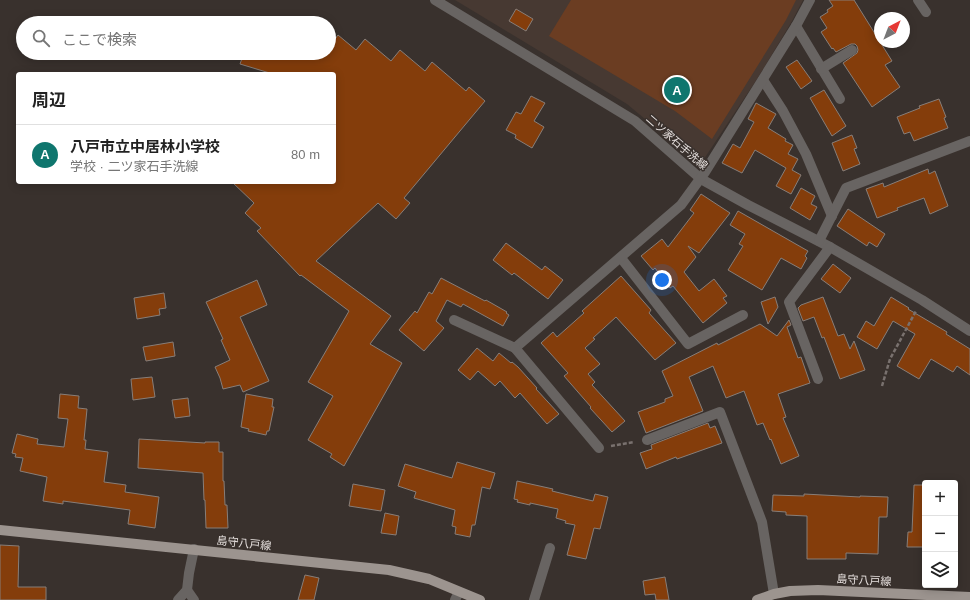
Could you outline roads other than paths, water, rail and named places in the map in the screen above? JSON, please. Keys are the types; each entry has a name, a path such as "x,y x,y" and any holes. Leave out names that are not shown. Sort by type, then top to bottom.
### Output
{"main road":[{"name":"島守八戸線","path":"0,530 388,570 429,580 457,596 480,600"},
{"name":"島守八戸線","path":"757,600 774,594 790,591 818,590 877,596 970,597"}],"street":[{"name":"二ツ家石手洗線","path":"434,0 635,121 701,179 830,247 922,300 970,332"},
{"path":"515,348 681,205 701,179 796,26 810,0"},
{"path":"918,0 926,12"},
{"path":"796,26 840,99"},
{"path":"821,68 852,50"},
{"path":"762,80 783,111 806,154 832,216"},
{"path":"819,241 846,188 970,141"},
{"path":"818,379 789,302 830,247"},
{"path":"621,258 688,344 743,315"},
{"path":"454,320 515,348 599,448"},
{"path":"647,440 720,412 762,522 774,594"},
{"path":"534,600 550,548"},
{"path":"178,600 187,590 194,549"},
{"path":"187,590 194,600"}],"place":[{"name":"八戸市立中居林小学校","path":"677,90"}]}
